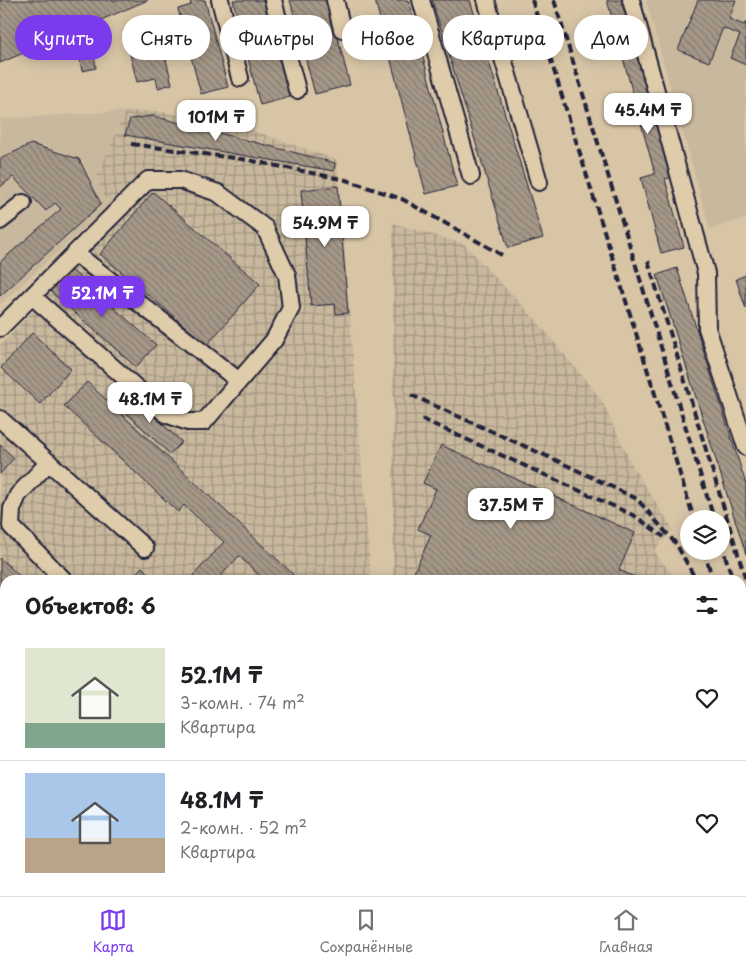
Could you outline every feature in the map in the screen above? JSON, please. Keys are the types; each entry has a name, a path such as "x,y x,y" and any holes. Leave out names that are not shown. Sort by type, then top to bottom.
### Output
{"street":[{"path":"220,0 240,78"},
{"path":"274,0 297,90"},
{"path":"335,0 342,29"},
{"path":"421,0 471,176"},
{"path":"486,0 540,182"},
{"path":"631,0 706,273 707,328 746,447"},
{"path":"0,328 32,296 75,253 148,180 180,180 218,193 265,228 287,275 291,308 274,340 204,422 188,422 166,414 32,296"},
{"path":"0,221 23,203"},
{"path":"75,253 239,381"},
{"path":"0,419 146,548"},
{"path":"48,462 18,495 12,509 11,526 59,575"}],"shaded area":[{"path":"646,0 746,0 746,218 710,229"},
{"path":"126,111 96,178 109,206 0,304 0,119"},
{"path":"126,111 157,111 245,128 337,160 371,575 0,575 0,346 116,221 96,178"},
{"path":"393,223 464,244 536,320 601,399 634,469 673,529 654,551 672,575 393,575"}],"building":[{"path":"0,0 148,0 112,15 15,15 15,57 0,63"},
{"path":"190,0 205,0 209,15 180,15 178,9 191,5"},
{"path":"233,0 265,0 269,15 237,15"},
{"path":"290,0 328,0 332,15 294,15"},
{"path":"375,0 408,0 412,15 379,15"},
{"path":"432,0 470,0 475,15 443,15 443,36"},
{"path":"607,0 624,0 628,15 611,15"},
{"path":"698,0 736,0 729,19 744,25 746,22 746,65 730,58 740,35 723,28 709,62 678,50"},
{"path":"332,15 350,85 315,94 306,60 332,60"},
{"path":"210,19 228,87 201,94 192,60 210,60"},
{"path":"80,60 95,60 96,68 82,71"},
{"path":"132,60 166,60 172,84 158,88 156,78 137,82"},
{"path":"248,60 280,60 290,97 260,105"},
{"path":"391,60 424,60 457,186 426,194"},
{"path":"450,60 488,60 543,238 508,248"},
{"path":"624,60 641,60 673,177 665,179 684,247 661,253 641,178 655,174"},
{"path":"153,116 335,163 334,171 125,135 130,119"},
{"path":"31,144 79,159 101,204 0,296 0,262 61,209 55,203 46,211 13,177 0,187 0,159"},
{"path":"338,186 348,313 336,314 335,304 311,306 301,190"},
{"path":"153,192 260,284 207,345 100,254"},
{"path":"69,268 156,345 136,367 49,290"},
{"path":"677,268 746,484 746,554 657,275"},
{"path":"746,275 746,309 736,279"},
{"path":"32,333 71,369 40,404 1,368"},
{"path":"87,382 293,574 259,575 239,556 222,575 194,575 224,542 184,505 178,512 64,406"},
{"path":"131,394 182,442 170,454 119,406"},
{"path":"0,445 14,458 0,474"},
{"path":"441,445 635,533 619,570 630,575 413,575 431,535 418,529 436,489 423,483"},
{"path":"0,558 19,575 0,575"},
{"path":"142,567 149,575 134,575"}],"railway":[{"path":"532,0 691,510"},
{"path":"554,0 711,510"},
{"path":"131,144 248,160 346,180 402,199 502,255"},
{"path":"648,261 744,575"},
{"path":"411,395 637,499 677,545 693,575"},
{"path":"422,419 635,516 664,537"},
{"path":"707,560 711,575"},
{"path":"727,560 731,575"}]}
